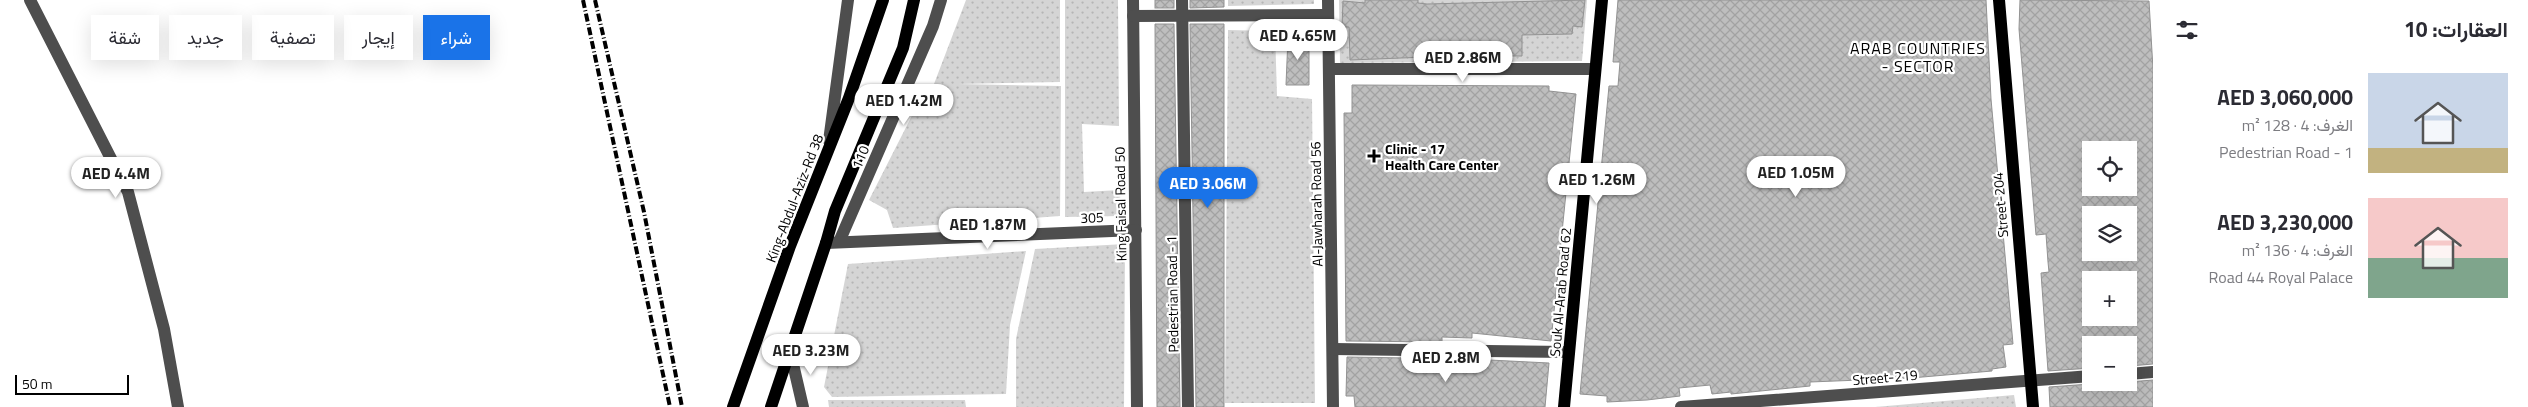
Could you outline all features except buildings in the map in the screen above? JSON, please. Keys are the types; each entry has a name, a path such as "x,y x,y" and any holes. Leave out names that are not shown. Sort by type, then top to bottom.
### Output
{"main road":[{"name":"King-Abdul-Aziz-Rd 38","path":"733,407 790,246 850,98 882,0"},
{"path":"771,407 790,350 833,243 835,211 903,48 914,0"},
{"name":"Souk Al-Arab Road 62","path":"1564,407 1602,0"},
{"name":"Street-204","path":"1998,0 2033,407"}],"street":[{"path":"30,0 128,192 164,329 178,407"},
{"path":"828,153 848,0"},
{"name":"110","path":"833,243 933,26 941,0"},
{"name":"King Faisal Road 50","path":"1133,0 1138,407"},
{"name":"Pedestrian Road - 1","path":"1182,0 1188,407"},
{"name":"Al-Jawharah Road 56","path":"1328,0 1333,407"},
{"path":"1133,16 1328,15"},
{"path":"1330,69 1595,69"},
{"name":"305","path":"833,243 1136,230"},
{"path":"1333,349 1569,352"},
{"path":"790,350 803,407"},
{"path":"2137,373 2153,372"},
{"name":"Street-219","path":"1681,407 1765,404 2082,377"}],"shaded area":[{"path":"966,0 1060,0 1060,82 958,84 1061,86 1060,216 893,228 887,210 869,200 928,84 934,84"},
{"path":"1065,0 1118,0 1119,126 1082,124 1084,192 1120,190 1121,216 1065,217"},
{"path":"1228,0 1314,0 1314,4 1228,6"},
{"path":"1339,0 1587,0 1582,61 1340,63"},
{"path":"1228,30 1275,31 1277,96 1312,99 1315,403 1225,403"},
{"path":"1125,244 1124,407 1016,407 1016,339 1035,249"},
{"path":"1026,251 1010,325 1006,394 832,397 824,387 848,264"},
{"path":"2014,395 2016,407 1875,407"},
{"path":"828,400 965,400 966,407 829,407"}],"railway":[{"path":"583,0 670,407"},
{"path":"595,0 644,212 682,407"}],"place":[{"name":"Clinic - 17 Health Care Center","path":"1374,156"}],"district":[{"name":"ARAB COUNTRIES - SECTOR","path":"1918,57"}]}
